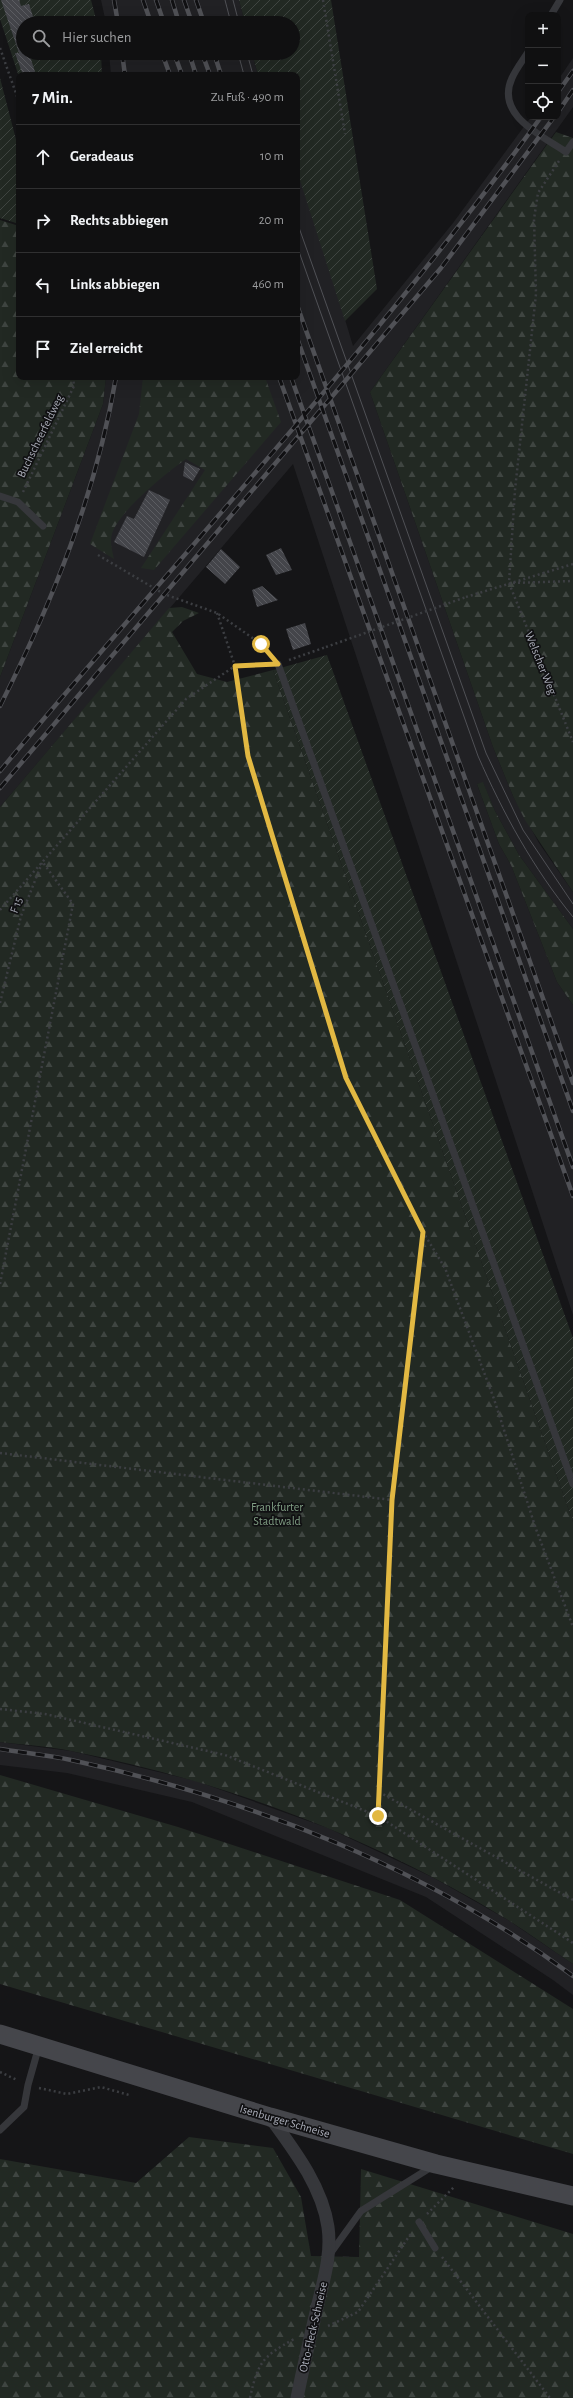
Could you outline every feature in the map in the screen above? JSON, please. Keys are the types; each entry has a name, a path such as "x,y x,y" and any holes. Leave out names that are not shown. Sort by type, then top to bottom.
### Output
{"main road":[{"name":"Isenburger Schneise","path":"0,2034 270,2117 436,2164 573,2196"}],"street":[{"name":"Otto-Fleck-Schneise","path":"270,2117 298,2157 320,2199 328,2227 329,2256 297,2398"}],"lane":[{"path":"553,12 560,0"},
{"path":"525,57 512,78 508,91 509,103 519,119 566,152 573,142"},
{"path":"0,496 18,502 44,526"},
{"path":"278,664 573,1484"},
{"path":"0,2130 24,2107 28,2085 39,2046"},
{"name":"Otto-Fleck-Schneise","path":"329,2256 361,2211 436,2164"},
{"path":"419,2222 435,2248"}],"path":[{"path":"323,0 345,134"},
{"path":"0,48 16,93"},
{"path":"508,583 515,490 536,294 534,219 538,193 566,152"},
{"name":"Buchscheerfeldweg","path":"18,502 74,386 73,380"},
{"path":"98,554 149,583 164,594 176,597 217,613 261,644 278,664"},
{"path":"0,910 186,699 235,666 278,664 466,597 573,564"},
{"path":"508,583 573,582"},
{"name":"Welscher Weg","path":"508,583 573,742"},
{"path":"217,613 235,666 248,756 346,1078 423,1232 445,1268 494,1399 536,1529 573,1627"},
{"path":"0,1284 73,904 42,861"},
{"name":"F 15","path":"0,1003 21,916 42,861"},
{"path":"378,1816 392,1500 423,1232"},
{"path":"0,1453 392,1500"},
{"path":"0,1709 45,1714 225,1755 378,1816 573,1943"},
{"path":"379,1792 573,1900"},
{"path":"0,2072 28,2085 61,2094 101,2087 133,2096"},
{"path":"250,2398 256,2371 269,2353 294,2339 311,2334 358,2312 419,2222 458,2184 450,2182"},
{"path":"435,2248 550,2398"}],"shaded area":[{"path":"101,0 239,0 243,16 104,16"},
{"path":"573,58 573,107 370,392 493,747 513,796 539,843 573,892 573,929 519,855 495,811 483,783 477,784 499,844 511,865 557,982 573,1005 573,1315 293,464 0,807 0,677 103,404 106,380 300,380 300,179 316,223 353,346 453,223 529,120 561,120 561,76"},
{"path":"110,60 254,60 257,72 111,72"},
{"path":"0,1742 71,1751 196,1781 328,1828 434,1878 508,1920 573,1964 573,1995 553,1980 426,1897 192,1802 67,1773 0,1765"}],"green space":[{"path":"0,0 91,0 95,16 16,16 16,60 101,60 102,72 17,72 0,19"},
{"path":"239,0 331,0 377,289 345,321 300,180 300,72 257,72 254,60 300,60 300,16 243,16"},
{"path":"0,78 16,139 16,223 0,218"},
{"path":"556,132 573,138 573,892 525,820 513,796 493,747 370,392"},
{"path":"0,220 16,225 16,380 106,380 103,404 0,677"},
{"path":"143,380 266,380 281,422 154,570 141,568 205,470 186,459 145,492 118,522 111,538 114,559 90,544 139,414"},
{"name":"Frankfurter Stadtwald","path":"182,607 199,613 183,621 172,632 197,674 227,682 273,670 573,1522 573,1964 508,1920 457,1890 352,1838 297,1816 242,1796 129,1764 62,1749 0,1742 0,807 169,608"},
{"path":"327,655 573,1338 573,1522 273,670"},
{"path":"483,782 495,811 519,855 573,929 573,1005 557,982 511,865 499,844 477,784"},
{"path":"0,1775 178,1827 400,1900 573,2009 573,2154 0,1984"},
{"path":"189,2137 273,2148 301,2197 311,2256 359,2257 361,2169 573,2234 573,2398 0,2398 0,2159 136,2183"}],"building":[{"path":"1,0 19,0 21,6 29,4 33,16 16,16 16,44"},
{"path":"18,60 31,60 35,72 22,72"},
{"path":"185,462 200,469 193,481 183,476"},
{"path":"149,490 170,500 144,557 114,542 127,516 134,519"},
{"path":"281,548 292,570 276,575 266,555"},
{"path":"221,549 240,567 225,584 206,567"},
{"path":"262,586 278,600 257,607 252,590"},
{"path":"305,623 311,644 293,650 286,629"}],"tram line":[{"path":"225,0 229,16"},
{"path":"233,0 237,16"},
{"path":"240,60 243,72"},
{"path":"249,60 252,72"},
{"path":"300,230 486,753 523,830 573,904"},
{"path":"300,254 478,756 508,819 520,840 558,898 573,917"}],"railway":[{"path":"114,0 117,16"},
{"path":"143,0 149,16"},
{"path":"156,0 162,16"},
{"path":"172,0 177,16"},
{"path":"184,0 190,16"},
{"path":"196,0 202,16"},
{"path":"123,60 125,72"},
{"path":"165,60 169,72"},
{"path":"177,60 181,72"},
{"path":"191,60 195,72"},
{"path":"205,60 209,72"},
{"path":"216,60 220,72"},
{"path":"561,88 573,71"},
{"path":"561,108 573,90"},
{"path":"0,771 345,367 478,202 539,120"},
{"path":"0,788 441,268 552,120"},
{"path":"300,313 573,1083"},
{"path":"300,346 573,1111"},
{"path":"0,706 38,627 70,546 97,463 115,380"},
{"path":"280,380 573,1196"},
{"path":"292,380 573,1167"},
{"path":"0,1749 62,1758 137,1776 204,1795 269,1817 334,1842 397,1870 458,1902 517,1937 573,1976"}],"route":[{"path":"261,644 278,664 235,666 244,718 248,756 346,1078 423,1232 392,1500 378,1816"}]}
